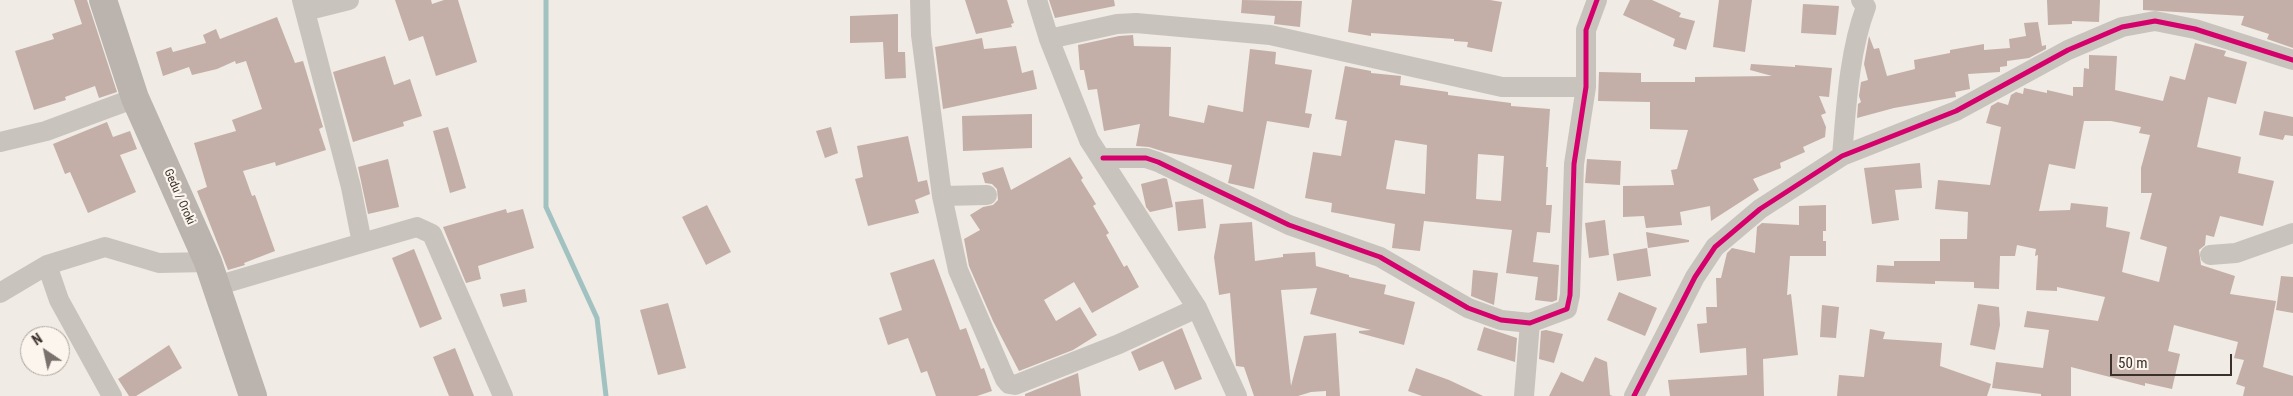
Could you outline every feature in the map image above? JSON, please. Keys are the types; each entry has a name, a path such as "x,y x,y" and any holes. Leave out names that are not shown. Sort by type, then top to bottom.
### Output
{"street":[{"name":"Gedu / Oroki","path":"103,0 135,98 212,274 253,396"},
{"path":"349,0 303,6 351,187 362,243"},
{"path":"920,0 921,35 942,196 958,270 1005,379 1009,384 1015,385 1119,344 1197,308"},
{"path":"1037,0 1049,39 1089,140 1103,158 1197,308 1237,396"},
{"path":"1103,158 1146,158 1158,162 1289,225 1380,257 1468,308 1501,320 1530,323 1567,309 1570,295 1574,164 1586,87 1586,30 1597,0"},
{"path":"1842,156 1848,92 1861,21 1869,2"},
{"path":"1634,396 1694,278 1715,247 1760,209 1842,156 1956,111 2068,50 2122,27 2154,21 2195,29 2293,60"},
{"path":"1049,39 1117,24 1136,23 1270,35 1360,57 1502,87 1586,87"},
{"path":"0,142 46,131 135,98"},
{"path":"942,196 988,195"},
{"path":"0,293 47,266 105,247 159,263 212,274 362,243 417,228 432,234 503,396"},
{"path":"2210,255 2236,253 2293,232"},
{"path":"47,266 59,300 112,396"},
{"path":"1524,396 1530,323"}],"building":[{"path":"74,0 87,0 117,92 99,98 95,86 65,97 66,100 34,110 15,51 54,39 52,34 82,24"},
{"path":"395,0 431,0 432,4 444,0 458,0 477,62 436,76 423,36 409,41"},
{"path":"965,0 1007,0 1014,23 1011,24 1012,27 976,34"},
{"path":"1049,0 1114,0 1115,6 1055,18"},
{"path":"1242,0 1302,1 1300,27 1274,24 1275,16 1241,13"},
{"path":"1352,0 1490,0 1502,2 1492,52 1467,47 1468,42 1454,41 1454,39 1371,33 1371,36 1348,32"},
{"path":"1630,0 1652,0 1681,13 1679,17 1695,21 1686,50 1673,46 1675,39 1623,15"},
{"path":"1719,0 1752,0 1745,52 1713,47"},
{"path":"2047,0 2100,0 2099,22 2072,21 2072,24 2048,25"},
{"path":"2143,0 2293,0 2293,48 2267,39 2269,34 2241,25 2244,16 2143,10"},
{"path":"1803,4 1839,6 1836,35 1801,33"},
{"path":"898,14 898,52 905,52 906,78 885,79 883,42 850,43 850,16"},
{"path":"277,17 295,63 303,61 323,127 319,129 326,150 276,166 275,162 243,171 252,196 255,195 275,251 244,263 245,265 228,270 197,191 207,187 194,143 236,131 232,120 262,109 246,61 236,64 235,61 217,69 192,75 189,67 163,76 156,52 171,47 173,52 206,43 203,35 216,29 220,39"},
{"path":"2038,22 2042,46 2046,45 2046,49 2029,58 2007,61 2007,66 2000,67 2000,72 1968,74 1970,89 1955,92 1956,97 1894,108 1857,118 1858,104 1861,102 1859,96 1861,82 1868,80 1864,64 1869,36 1874,49 1879,48 1887,76 1915,69 1914,60 1950,53 1950,50 1984,44 1984,50 2010,48 2009,39 2026,36 2024,23"},
{"path":"1133,35 1134,46 1171,47 1169,116 1204,123 1208,105 1243,112 1250,49 1276,52 1275,64 1312,70 1305,113 1312,114 1309,128 1267,121 1254,189 1228,183 1232,165 1149,147 1136,146 1140,124 1104,131 1097,89 1088,90 1084,70 1080,70 1078,45 1119,36"},
{"path":"982,38 984,49 1016,46 1022,73 1033,70 1037,89 943,109 935,47"},
{"path":"2195,43 2226,51 2224,56 2247,62 2236,104 2208,97 2197,147 2241,157 2238,173 2274,181 2263,226 2220,216 2214,237 2206,235 2205,245 2199,250 2201,265 2235,276 2230,294 2276,301 2263,367 2293,376 2293,396 2243,396 2245,387 2236,384 2244,360 2234,358 2238,342 2174,325 2168,351 2180,354 2172,389 2145,383 2145,386 2071,367 2071,396 2041,396 2041,394 1992,388 1996,362 2043,368 2049,330 2024,327 2027,311 2098,321 2105,297 2057,287 2057,291 2036,290 2038,255 2035,256 2036,249 2017,245 2015,256 2000,256 1999,289 1974,288 1974,282 1935,281 1935,284 1876,282 1877,265 1894,266 1894,261 1940,261 1940,239 1967,239 1968,212 1935,209 1938,180 1990,185 2001,127 1986,123 1991,106 1998,102 2008,105 2011,95 2016,92 2023,94 2024,88 2047,93 2047,90 2073,96 2073,87 2083,87 2084,68 2089,69 2089,55 2117,56 2115,90 2163,101 2170,76 2185,80","holes":["2084,121 2111,121 2141,127 2139,133 2150,135 2141,168 2141,193 2152,193 2140,239 2167,247 2159,282 2122,272 2130,232 2106,227 2108,207 2071,203 2070,210 2039,211 2049,164 2075,169"]},
{"path":"385,56 394,85 410,79 422,116 403,122 404,126 353,142 333,72"},
{"path":"1751,64 1832,68 1829,97 1819,96 1826,113 1821,115 1826,127 1825,137 1803,147 1805,152 1780,163 1781,168 1753,179 1759,190 1711,221 1710,206 1680,212 1682,225 1646,228 1644,216 1623,217 1623,186 1674,185 1671,170 1677,169 1688,130 1650,129 1650,102 1598,101 1599,72 1641,73 1641,82 1695,82 1695,77 1772,76 1750,70"},
{"path":"1345,66 1371,71 1371,73 1401,76 1400,85 1448,92 1448,95 1511,103 1511,106 1550,109 1546,167 1548,167 1546,205 1552,205 1550,233 1537,232 1533,262 1559,265 1557,300 1552,302 1535,300 1538,277 1506,273 1512,230 1424,221 1420,251 1392,248 1395,224 1331,212 1332,203 1305,198 1313,152 1341,156 1347,121 1335,119","holes":["1395,140 1427,145 1425,194 1386,189","1478,154 1504,156 1501,201 1476,199"]},
{"path":"2264,111 2293,117 2293,136 2285,135 2283,140 2259,135"},
{"path":"1032,114 1032,148 963,151 962,116"},
{"path":"107,122 113,137 130,131 137,149 120,155 136,192 88,213 70,172 65,174 53,144"},
{"path":"448,127 466,188 450,193 433,131"},
{"path":"831,127 838,153 825,158 816,131"},
{"path":"908,136 918,182 927,180 930,194 915,200 919,213 868,226 855,179 863,177 857,146"},
{"path":"1070,157 1083,178 1081,180 1096,204 1093,206 1109,233 1106,235 1124,267 1127,265 1139,287 1092,313 1074,282 1044,300 1056,321 1080,307 1097,335 1073,350 1019,371 993,321 969,266 964,239 980,230 970,215 983,207 993,205 998,200 997,189 992,184 985,183 982,173 1003,167 1011,190"},
{"path":"388,159 399,207 368,214 358,167"},
{"path":"1587,159 1621,161 1620,185 1585,183"},
{"path":"1920,163 1922,188 1895,190 1899,220 1872,224 1864,168"},
{"path":"1164,178 1167,179 1173,207 1150,212 1146,207 1141,184"},
{"path":"1203,199 1206,228 1178,231 1175,202"},
{"path":"707,205 731,252 706,265 682,217"},
{"path":"1826,205 1826,231 1823,231 1823,241 1826,241 1826,256 1790,256 1787,295 1791,294 1798,355 1763,359 1764,396 1670,396 1668,380 1747,375 1746,348 1700,353 1697,324 1707,323 1706,307 1717,307 1716,278 1721,278 1727,253 1732,248 1755,253 1757,227 1762,223 1799,225 1799,206"},
{"path":"506,209 507,213 523,209 534,248 478,266 481,279 466,283 443,227"},
{"path":"1605,220 1609,255 1589,258 1585,223"},
{"path":"1252,222 1255,261 1283,257 1283,254 1315,252 1316,266 1349,275 1349,277 1386,285 1384,294 1415,302 1404,345 1359,333 1359,331 1371,330 1310,314 1317,288 1281,290 1291,386 1304,336 1336,333 1340,396 1326,396 1326,391 1311,392 1298,396 1254,396 1244,367 1236,366 1230,293 1219,295 1214,257 1220,224"},
{"path":"1646,232 1689,240 1689,242 1648,248"},
{"path":"1647,248 1651,276 1617,281 1613,254"},
{"path":"414,249 442,319 420,328 392,258"},
{"path":"934,259 960,330 966,328 981,369 984,368 992,391 977,396 936,396 927,371 921,373 908,338 888,345 879,318 902,310 890,273"},
{"path":"1473,270 1498,273 1494,305 1471,296"},
{"path":"2281,276 2293,277 2293,313 2276,310"},
{"path":"525,289 527,302 503,307 500,294"},
{"path":"1619,292 1657,308 1645,336 1607,320"},
{"path":"668,303 686,368 658,375 640,310"},
{"path":"1978,304 1999,307 2000,325 1995,350 1970,345"},
{"path":"1822,305 1839,307 1836,338 1820,337"},
{"path":"1484,327 1517,338 1515,362 1477,350"},
{"path":"1182,328 1202,379 1175,390 1163,361 1139,371 1131,352"},
{"path":"1870,329 1885,332 1883,339 1942,343 1940,366 1991,384 1987,396 1837,396 1839,375 1864,377"},
{"path":"1546,330 1563,334 1554,363 1539,359 1541,331"},
{"path":"169,345 182,368 136,396 129,396 118,379"},
{"path":"455,348 474,396 449,396 433,357"},
{"path":"1595,357 1607,362 1610,395 1613,396 1549,396 1561,372 1583,382"},
{"path":"1416,368 1449,380 1483,396 1422,396 1408,391"},
{"path":"1078,373 1081,396 1025,396 1025,394"}],"waterway":[{"path":"546,0 546,207 597,318 606,396"}],"cycle path":[{"path":"1103,158 1146,158 1158,162 1289,225 1380,257 1468,308 1501,320 1530,323 1567,309 1570,295 1574,164 1586,87 1586,30 1597,0"},
{"path":"1634,396 1695,277 1715,247 1760,209 1842,156 1956,111 2068,50 2122,27 2155,21 2195,29 2293,60"}]}
